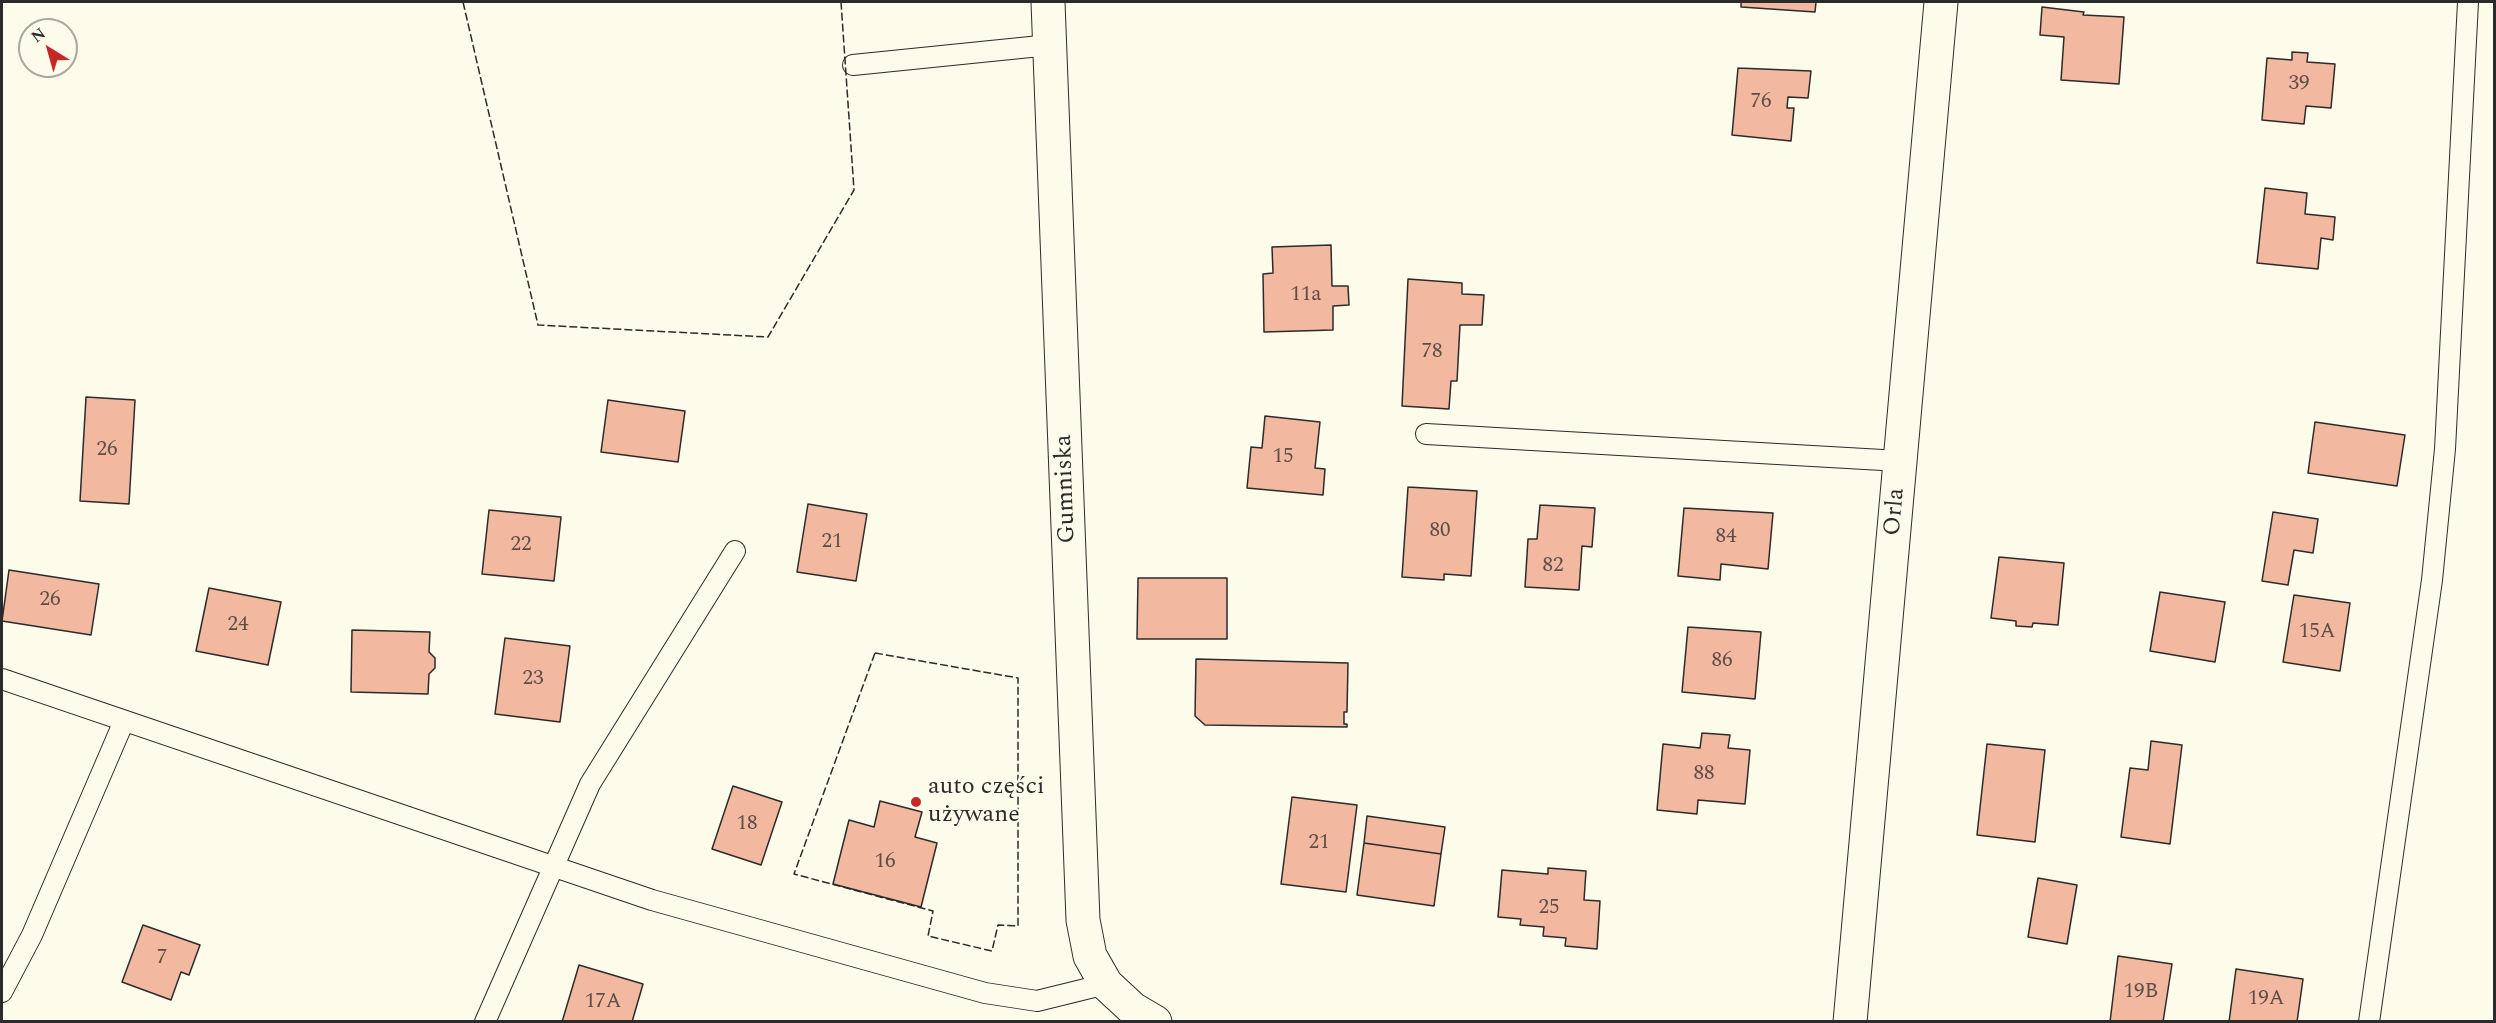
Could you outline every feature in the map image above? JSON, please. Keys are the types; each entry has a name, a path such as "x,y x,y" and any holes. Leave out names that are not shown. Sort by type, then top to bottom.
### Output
{"street":[{"name":"Gumniska","path":"1048,2 1083,920 1090,956 1102,979"},
{"name":"Orla","path":"1850,1022 1941,2"},
{"path":"1102,979 1133,1009 1155,1022"}],"lane":[{"path":"2369,1022 2432,580 2445,449 2468,2"},
{"path":"853,66 1050,45"},
{"path":"1426,434 1900,460"},
{"path":"485,1022 590,784 735,551"},
{"path":"2,679 652,900 985,993 1037,1001 1102,979"},
{"path":"2,992 32,935 124,721"}],"building":[{"path":"1741,2 1816,2 1815,12 1741,7"},
{"path":"2042,7 2084,12 2083,15 2124,17 2119,84 2061,80 2064,37 2040,35"},
{"path":"2292,52 2308,53 2307,62 2335,64 2331,108 2306,106 2304,124 2262,120 2267,58 2292,60"},
{"path":"1738,68 1811,71 1808,98 1788,97 1787,108 1794,108 1791,141 1732,135"},
{"path":"2265,188 2307,193 2305,214 2335,217 2333,240 2321,238 2318,269 2257,263"},
{"path":"1331,245 1332,286 1348,286 1349,305 1333,306 1333,330 1264,332 1263,274 1273,273 1272,247"},
{"path":"1408,279 1462,283 1462,294 1484,295 1482,325 1460,325 1457,381 1451,381 1449,409 1402,406"},
{"path":"86,397 135,400 129,504 80,501"},
{"path":"608,400 685,411 678,462 601,452"},
{"path":"1265,416 1320,422 1315,468 1325,469 1323,495 1247,488 1251,447 1262,448"},
{"path":"2315,422 2405,435 2397,486 2308,473"},
{"path":"1408,487 1477,491 1471,576 1444,574 1444,580 1402,577"},
{"path":"808,504 867,514 856,581 797,572"},
{"path":"1540,505 1595,508 1592,547 1582,546 1579,590 1525,587 1528,539 1537,539"},
{"path":"1684,508 1773,513 1768,569 1721,564 1720,580 1678,576"},
{"path":"489,510 561,517 554,581 482,574"},
{"path":"2273,512 2318,519 2313,553 2294,550 2288,585 2262,581"},
{"path":"1999,557 2064,563 2058,625 2033,623 2032,627 2016,626 2016,621 1991,618"},
{"path":"9,570 99,584 91,635 2,621"},
{"path":"1138,578 1227,578 1227,639 1137,639"},
{"path":"209,588 281,602 268,665 196,651"},
{"path":"2160,592 2225,602 2215,662 2150,651"},
{"path":"2294,595 2350,603 2340,671 2283,662"},
{"path":"1688,627 1761,632 1755,699 1682,692"},
{"path":"352,630 430,632 429,652 435,658 435,668 429,674 428,694 351,692"},
{"path":"505,638 570,646 560,722 495,714"},
{"path":"1196,659 1348,663 1347,712 1344,712 1344,724 1347,724 1347,727 1205,725 1195,716"},
{"path":"1702,733 1730,735 1728,748 1750,750 1745,804 1698,800 1697,814 1657,810 1663,744 1700,748"},
{"path":"2151,741 2182,745 2170,844 2121,837 2130,768 2148,770"},
{"path":"1987,744 2045,750 2035,842 1977,835"},
{"path":"733,786 782,802 761,865 712,849"},
{"path":"1292,797 1357,805 1346,892 1281,884"},
{"path":"880,801 922,812 915,837 937,843 921,907 833,884 849,820 874,827"},
{"path":"1367,816 1445,827 1441,854 1364,843"},
{"path":"1364,843 1441,854 1434,906 1357,895"},
{"path":"1548,868 1586,871 1584,900 1600,901 1597,949 1565,946 1566,938 1543,936 1544,927 1520,925 1521,919 1498,917 1502,870 1548,874"},
{"path":"2038,878 2077,885 2067,944 2028,937"},
{"path":"143,925 200,945 189,975 181,972 171,1000 122,982"},
{"path":"2118,956 2172,964 2163,1022 2110,1022"},
{"path":"579,965 643,984 632,1022 562,1022"},
{"path":"2236,969 2303,979 2297,1022 2229,1022"}],"fence":[{"path":"463,2 538,325 768,337 854,190 841,2"},
{"path":"875,653 1018,678 1018,926 998,925 992,951 928,936 933,911 794,874 875,653"}],"place":[{"name":"auto części używane","path":"916,802"}]}
